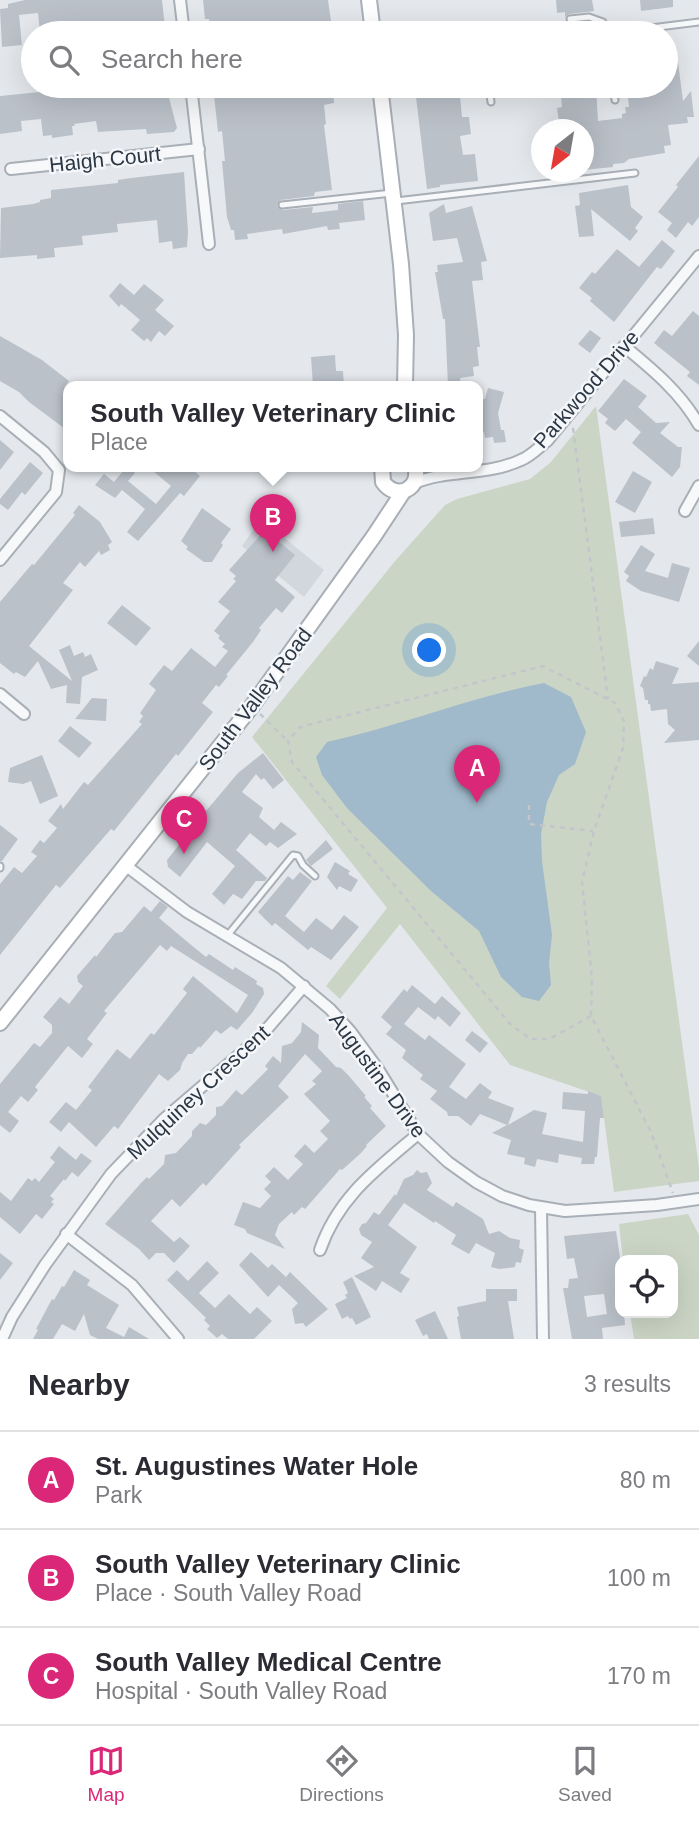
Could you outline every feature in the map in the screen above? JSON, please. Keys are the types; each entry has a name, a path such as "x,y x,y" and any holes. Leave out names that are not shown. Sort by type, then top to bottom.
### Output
{"main road":[{"path":"369,0 372,21"},
{"path":"381,98 404,301 405,381"},
{"name":"South Valley Road","path":"374,536 383,509 386,487 381,472"},
{"name":"South Valley Road","path":"0,1023 253,706 417,472"},
{"path":"386,487 394,492 408,488"}],"street":[{"path":"180,0 183,21"},
{"path":"193,98 209,244"},
{"name":"Haigh Court","path":"11,169 199,149"},
{"name":"Parkwood Drive","path":"483,471 508,466 524,459 547,440 699,256"},
{"path":"624,346 667,382 685,402 699,425"},
{"path":"0,416 44,452 59,470 55,492 0,560"},
{"name":"Parkwood Drive","path":"437,472 446,474"},
{"name":"Parkwood Drive","path":"408,488 446,474 469,472"},
{"path":"685,511 699,486"},
{"path":"0,694 24,714"},
{"name":"Augustine Drive","path":"124,865 187,912 259,953 303,986 350,1031 378,1069 418,1134 448,1162 476,1182 502,1196 541,1208 565,1211 699,1201"},
{"name":"Mulquiney Crescent","path":"2,1339 12,1317 66,1234 111,1174 164,1119 260,1037 303,986"},
{"path":"320,1250 331,1222 350,1195 418,1134"},
{"path":"541,1208 543,1339"},
{"path":"66,1234 132,1285 178,1339"}],"lane":[{"path":"570,19 593,18 600,21"},
{"path":"678,25 699,22"},
{"path":"490,98 491,102"},
{"path":"282,205 635,173"},
{"path":"227,936 293,855 298,856 315,876"}],"path":[{"path":"571,411 608,699"},
{"path":"288,741 300,727 542,666 615,703 624,721 622,748 594,831 582,882 592,978 591,1016 651,1132 672,1186 675,1203"},
{"path":"253,706 288,741 292,762 511,1025 531,1039 549,1039 591,1016"},
{"path":"529,805 529,824 594,831"}],"shaded area":[{"path":"261,519 324,570 304,597 242,546"}],"green space":[{"path":"596,406 699,1168 699,1181 614,1192 601,1096 510,1065 400,924 340,999 326,986 387,908 252,737 396,560 445,505 457,499 530,479 551,462"},
{"path":"688,1214 699,1235 699,1339 634,1339 631,1318 678,1318 678,1255 622,1255 619,1224"}],"water":[{"path":"544,683 571,697 586,732 575,764 559,775 547,802 541,834 552,935 549,963 551,985 539,1001 522,997 501,977 479,931 431,891 347,808 322,775 316,757 327,742"}],"building":[{"path":"25,0 162,0 164,21 39,21 38,13 19,15 21,45 2,47 0,9 8,8 8,4"},
{"path":"203,0 328,0 331,21 209,21 205,19"},
{"path":"556,0 592,0 594,11 569,14 565,17 565,12 557,13"},
{"path":"640,0 673,0 673,7 641,11"},
{"path":"678,62 683,101 691,91 694,117 687,117 688,123 668,125 671,145 664,146 665,153 629,159 624,163 613,164 613,167 594,169 594,119 559,119 557,108 562,107 561,98 597,98 598,121 622,118 622,114 626,113 625,107 629,107 628,98 678,98"},
{"path":"21,94 21,98 169,98 177,128 174,132 147,134 146,129 98,132 96,121 74,124 73,135 52,138 52,135 43,136 41,119 21,121 22,131 0,134 0,96"},
{"path":"214,98 334,98 334,103 324,105 332,190 315,192 314,196 281,200 277,206 283,210 313,207 312,213 338,210 338,204 363,201 365,220 339,223 340,229 328,230 327,226 283,234 282,229 247,234 248,239 235,240 234,230 231,230 227,217 222,131 218,132"},
{"path":"416,98 460,98 462,117 469,117 471,134 460,136 463,155 475,154 478,181 427,189"},
{"path":"699,156 699,217 692,226 688,222 676,238 667,230 672,223 658,212"},
{"path":"184,172 187,247 173,249 172,241 159,243 157,220 117,224 118,232 82,236 83,245 54,248 55,257 37,259 37,255 0,258 1,208 40,202 51,198 51,190"},
{"path":"628,185 631,207 643,217 635,228 638,231 630,241 591,209 594,236 579,237 575,206 580,205 579,193"},
{"path":"444,204 446,213 472,206 487,261 481,262 483,280 472,281 480,347 477,347 479,366 473,367 474,376 460,378 460,381 448,381 445,319 435,272 438,272 437,265 463,262 457,238 433,241 429,213"},
{"path":"662,240 675,251 661,269 657,267 614,322 579,288 617,249 639,267"},
{"path":"120,283 134,295 144,284 164,300 155,310 174,326 165,336 159,331 151,342 147,338 144,341 131,330 140,320 121,304 119,307 109,296"},
{"path":"693,311 699,316 699,385 687,376 690,372 654,343 664,330 672,336"},
{"path":"590,330 601,338 590,353 578,344"},
{"path":"0,336 42,360 69,381 63,381 63,427 19,392 0,381"},
{"path":"335,355 336,371 343,371 344,381 313,381 311,357"},
{"path":"624,379 647,396 638,407 656,423 670,422 660,433 678,447 682,447 680,467 672,477 632,443 641,432 626,419 615,431 605,423 608,419 598,411"},
{"path":"488,388 504,392 498,413 506,442 494,443 493,437 485,438 485,399"},
{"path":"0,440 14,452 0,470"},
{"path":"30,462 43,473 25,495 22,492 8,510 0,504 0,499"},
{"path":"633,471 652,482 635,513 615,502"},
{"path":"122,472 134,472 128,481 156,504 171,486 154,472 195,472 200,476 184,496 180,493 138,541 127,532 145,509 122,490 115,498 95,485 104,474 114,482"},
{"path":"264,472 280,472 277,478"},
{"path":"79,505 100,522 112,542 108,545 110,550 101,555 99,551 85,567 80,562 63,583 73,590 29,646 72,681 59,650 70,645 74,656 83,652 85,657 91,654 98,670 82,677 80,704 66,703 67,685 51,689 38,661 25,677 16,672 14,674 0,663 0,602 75,515 73,513"},
{"path":"202,508 231,529 212,562 204,562 186,549 188,547 181,541"},
{"path":"653,518 655,534 621,537 619,522"},
{"path":"265,530 295,555 275,580 295,597 282,613 276,608 259,628 261,630 226,675 228,676 219,687 216,685 202,703 213,712 178,756 176,754 114,831 111,829 60,888 56,885 0,955 0,884 14,867 22,873 37,856 31,852 40,840 44,843 57,828 48,821 61,804 63,809 84,782 88,785 142,724 139,722 143,716 140,713 156,690 149,684 164,665 172,671 191,648 215,667 228,651 222,647 225,644 214,631 230,611 218,602 236,581 233,579 236,576 229,570"},
{"path":"641,545 655,554 645,571 668,578 672,563 690,568 679,602 641,591 626,581 629,576 624,572"},
{"path":"122,605 151,628 136,646 107,623"},
{"path":"699,641 699,666 687,656"},
{"path":"656,661 679,668 672,684 699,682 699,740 664,743 675,730 668,724 667,709 651,711 640,686 650,668 653,670"},
{"path":"92,698 107,699 106,721 75,719"},
{"path":"70,726 92,743 79,758 58,741"},
{"path":"263,753 284,780 273,789 264,778 261,780 256,774 242,792 263,808 259,817 274,830 281,822 297,834 278,848 270,842 266,846 250,833 236,850 267,878 265,881 256,881 242,899 233,894 224,905 212,894 235,866 207,842 180,877 168,867 167,860 193,827 203,809 206,811 238,773"},
{"path":"42,755 58,796 40,804 31,781 23,784 8,782 10,768"},
{"path":"0,825 18,839 2,861 0,861"},
{"path":"326,840 333,849 311,866 306,860"},
{"path":"335,862 350,871 348,874 358,880 351,892 339,886 337,890 327,877"},
{"path":"300,872 312,881 285,916 304,932 316,918 332,930 344,915 359,927 331,960 311,947 308,950 275,923 272,926 258,912 288,876 293,880"},
{"path":"160,901 168,907 159,918 206,957 209,954 233,970 235,967 263,988 264,994 252,1013 237,1030 231,1026 221,1034 216,1030 200,1048 199,1046 192,1054 188,1054 180,1070 168,1081 159,1074 118,1129 114,1126 96,1147 69,1122 61,1132 49,1122 66,1102 76,1110 92,1090 88,1087 117,1049 130,1059 151,1033 154,1035 187,993 183,989 193,976 237,1013 248,995 171,946 167,951 160,945 104,1011 107,1013 87,1039 93,1044 82,1058 68,1046 35,1087 38,1090 28,1102 21,1096 8,1112 19,1121 10,1133 0,1125 0,1084 34,1043 40,1047 52,1033 52,1025 43,1017 60,997 69,1004 83,986 78,982 77,976 95,955 96,957 115,933 122,932 144,906 151,912"},
{"path":"412,985 435,1004 442,996 461,1013 450,1027 438,1016 435,1020 418,1007 404,1024 425,1040 429,1035 466,1064 449,1087 466,1099 480,1083 492,1092 488,1098 514,1108 508,1125 534,1110 547,1113 542,1134 583,1142 585,1111 562,1109 563,1092 588,1094 588,1091 601,1096 604,1118 600,1118 594,1164 581,1164 582,1158 559,1154 558,1163 537,1159 535,1167 524,1164 525,1158 507,1154 511,1140 492,1133 507,1125 480,1114 471,1126 458,1116 448,1116 447,1112 430,1099 437,1091 420,1079 423,1075 402,1058 406,1050 386,1034 392,1027 381,1017 404,989 407,992"},
{"path":"302,1022 319,1035 318,1048 349,1076 366,1096 364,1097 372,1106 370,1108 386,1126 360,1154 340,1169 305,1209 302,1207 294,1215 292,1212 279,1224 275,1235 285,1249 234,1225 243,1202 260,1208 271,1196 264,1189 271,1182 265,1176 274,1167 288,1180 303,1164 294,1156 305,1144 314,1153 328,1139 320,1131 330,1121 304,1094 316,1084 312,1081 322,1071 305,1054 278,1086 289,1097 239,1145 241,1147 206,1186 203,1183 180,1207 172,1199 151,1221 174,1242 180,1237 190,1246 174,1263 164,1253 156,1253 149,1260 139,1249 105,1224 141,1183 164,1164 165,1155 176,1153 200,1123 206,1125 216,1115 216,1107 222,1106 236,1090 242,1095 268,1069 265,1066 273,1056 281,1063 282,1046 292,1043 301,1032"},
{"path":"472,1031 488,1043 480,1053 465,1040"},
{"path":"59,1146 76,1160 81,1153 92,1161 78,1177 72,1172 65,1181 64,1179 50,1196 54,1199 51,1202 54,1204 42,1219 36,1214 20,1234 0,1217 0,1192 11,1201 28,1178 32,1181 35,1178 39,1182 55,1162 50,1158"},
{"path":"417,1170 421,1173 427,1172 432,1183 427,1190 453,1207 456,1202 483,1219 489,1234 499,1231 510,1238 520,1240 519,1248 524,1250 521,1263 516,1262 515,1267 491,1267 495,1253 476,1243 469,1254 451,1244 456,1235 404,1203 388,1225 417,1247 400,1273 410,1279 401,1293 382,1281 376,1291 354,1276 374,1267 361,1258 372,1242 361,1235 359,1229 374,1212 379,1215 395,1194 396,1196 404,1179"},
{"path":"616,1231 620,1255 615,1255 615,1318 624,1318 625,1325 602,1328 603,1339 572,1339 563,1288 568,1288 569,1279 578,1278 574,1258 567,1259 564,1236","holes":["604,1294 607,1314 587,1317 584,1296"]},
{"path":"251,1252 268,1268 272,1264 286,1277 290,1272 328,1309 306,1327 303,1323 295,1324 292,1309 298,1303 279,1285 268,1297 239,1265"},
{"path":"0,1253 13,1263 0,1280"},
{"path":"207,1261 219,1273 199,1293 215,1308 229,1294 250,1314 257,1307 272,1321 254,1339 228,1339 222,1334 217,1338 207,1329 210,1326 204,1320 206,1318 167,1280 177,1270 188,1281"},
{"path":"74,1270 90,1280 87,1285 119,1305 106,1328 124,1337 129,1327 149,1339 98,1339 90,1335 84,1314 75,1331 62,1324 53,1339 33,1339 52,1299 54,1300 62,1286 64,1287"},
{"path":"352,1277 371,1317 356,1325 348,1316 342,1319 335,1304 347,1298 345,1295 348,1293 343,1282"},
{"path":"486,1289 517,1289 517,1301 508,1301 514,1339 461,1339 457,1307 486,1301"},
{"path":"435,1311 448,1339 429,1339 427,1334 423,1336 415,1320"}],"place":[{"name":"South Valley Veterinary Clinic","path":"273,552"},
{"name":"St. Augustines Water Hole","path":"477,803"},
{"name":"South Valley Medical Centre","path":"184,854"}]}
